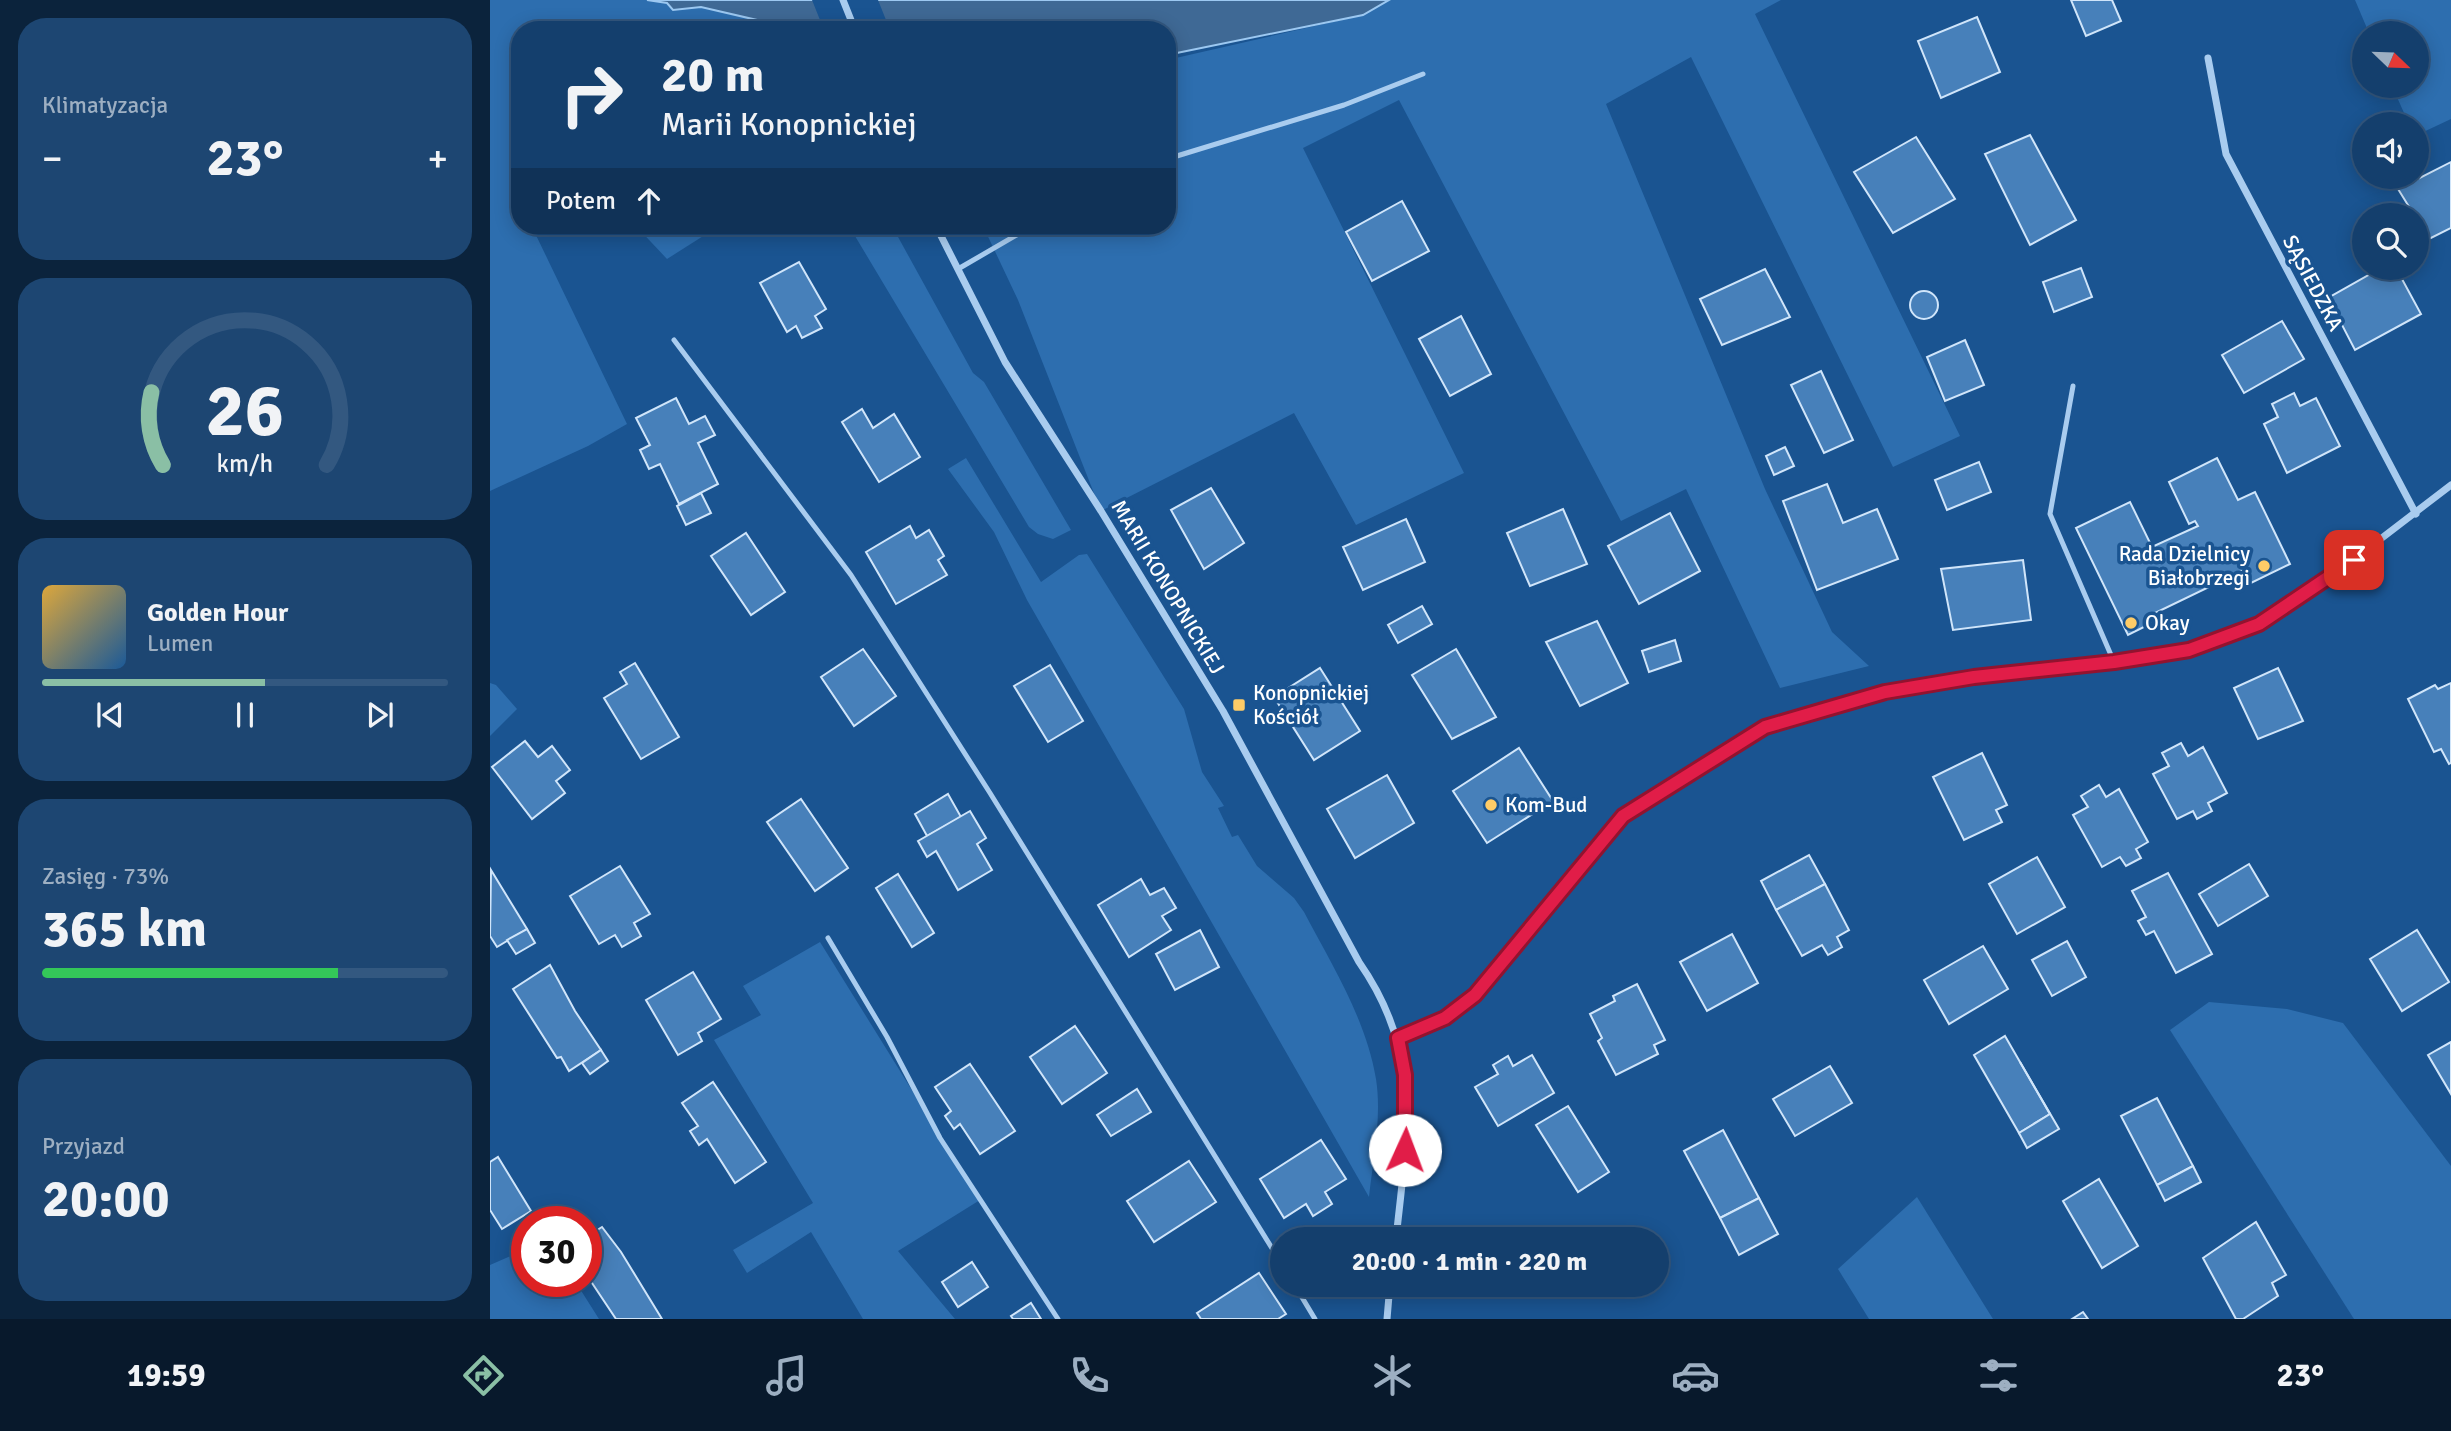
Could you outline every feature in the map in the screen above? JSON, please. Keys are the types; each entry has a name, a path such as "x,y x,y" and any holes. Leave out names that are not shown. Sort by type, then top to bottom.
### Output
{"street":[{"path":"843,0 851,21"},
{"name":"SĄSIEDZKA","path":"2208,58 2226,154 2416,514"},
{"name":"MARII KONOPNICKIEJ","path":"941,235 1005,362 1108,522 1223,711 1360,962 1381,994 1398,1038 1407,1104 1397,1227"},
{"path":"1398,1038 1445,1018 1475,995 1623,816 1765,727 1885,692 1974,677 2114,662 2189,650 2259,624 2314,590 2451,485"},
{"path":"1387,1319 1389,1297"}],"lane":[{"path":"1176,156 1344,105 1423,74"},
{"path":"958,269 1017,235"},
{"path":"674,340 851,575 990,793 1270,1245"},
{"path":"2073,386 2050,514 2114,662"},
{"path":"828,938 887,1037 940,1138 1058,1319"},
{"path":"1302,1297 1315,1319"}],"shaded area":[{"path":"490,0 647,0 667,3 673,10 701,7 761,21 511,21 511,235 536,235 627,424 588,446 490,491"},
{"path":"647,0 1389,0 1363,15 1176,53 1176,21 761,21 701,7 673,10 667,3"},
{"path":"1389,0 1781,0 1755,14 1960,436 1893,467 1691,57 1606,104 1765,489 1832,632 1869,666 1780,688 1686,489 1621,521 1399,100 1303,148 1464,473 1356,525 1294,413 1101,511 1018,300 987,235 1176,235 1176,58 1363,15"},
{"path":"2355,0 2451,0 2451,119 2429,129 2429,112 2404,112 2397,98 2429,98 2429,21 2364,21"},
{"path":"644,235 705,235 667,259"},
{"path":"854,235 897,235 973,373 984,382 1071,530 1053,539 1038,534 1029,527"},
{"path":"966,458 1041,582 1079,555 1087,554 1184,709 1202,772 1224,806 1218,808 1232,837 1238,835 1257,866 1294,898 1304,912 1347,993 1371,1057 1378,1108 1369,1197 1027,600 994,532 948,469"},
{"path":"490,683 496,685 517,709 490,736"},
{"path":"820,942 980,1200 898,1251 955,1319 863,1319 811,1232 747,1273 733,1250 813,1203 714,1040 761,1015 743,986"},
{"path":"2209,1002 2287,1009 2343,1023 2451,1166 2451,1319 2354,1319 2170,1030"},
{"path":"1917,1197 1993,1319 1869,1319 1838,1269"},
{"path":"511,1256 511,1297 585,1297 599,1319 490,1319 490,1265"}],"pier":[{"path":"812,0 878,0 886,21 820,21"}],"building":[{"path":"2071,0 2112,0 2121,21 2086,36"},
{"path":"1977,17 2000,72 1941,98 1918,41"},
{"path":"2030,135 2076,220 2030,245 1985,154"},
{"path":"1916,137 1955,199 1893,233 1854,172"},
{"path":"2451,162 2451,228 2429,239 2429,203 2407,203 2398,189 2429,189 2429,173"},
{"path":"1402,201 1429,251 1372,281 1346,232"},
{"path":"799,262 826,309 815,316 822,328 802,338 796,326 787,332 760,283"},
{"path":"2081,268 2092,297 2054,312 2043,282"},
{"path":"1765,269 1790,317 1722,345 1700,299"},
{"path":"2360,280 2403,280 2421,314 2355,350 2328,298"},
{"path":"1924,291 1934,295 1938,305 1934,315 1924,319 1914,315 1910,305 1914,295"},
{"path":"1461,316 1491,374 1450,396 1419,339"},
{"path":"2282,321 2304,359 2244,393 2222,355"},
{"path":"1965,340 1984,385 1945,401 1927,357"},
{"path":"1821,371 1853,440 1824,453 1791,385"},
{"path":"2294,393 2300,406 2316,398 2340,446 2287,473 2264,424 2278,417 2272,404"},
{"path":"676,398 689,424 705,416 715,435 698,443 718,484 679,504 660,464 649,469 640,450 650,445 636,418"},
{"path":"862,409 873,428 894,414 920,457 879,482 842,422"},
{"path":"1785,447 1794,466 1774,475 1766,456"},
{"path":"2217,458 2238,500 2255,492 2290,564 2251,583 2244,570 2155,613 2158,620 2128,635 2076,528 2130,502 2152,547 2198,526 2195,521 2189,524 2169,482"},
{"path":"1979,462 1991,492 1947,510 1935,480"},
{"path":"1827,484 1843,523 1877,509 1898,559 1817,590 1783,501"},
{"path":"1211,488 1244,543 1204,569 1171,510"},
{"path":"701,493 711,513 686,525 677,506"},
{"path":"1563,509 1587,564 1530,586 1507,533"},
{"path":"1670,513 1700,571 1639,604 1608,546"},
{"path":"1406,519 1425,562 1363,590 1343,547"},
{"path":"910,526 916,538 929,530 944,556 938,560 947,575 896,604 866,552"},
{"path":"746,533 785,592 751,615 711,556"},
{"path":"2023,560 2031,620 1953,630 1941,569"},
{"path":"1422,606 1432,624 1398,643 1388,625"},
{"path":"1597,621 1628,683 1580,706 1546,642"},
{"path":"1675,640 1681,661 1649,672 1642,651"},
{"path":"863,649 896,696 854,726 821,677"},
{"path":"1456,649 1496,717 1452,739 1412,675"},
{"path":"635,663 679,737 641,759 604,698 627,684 620,672"},
{"path":"1050,665 1083,721 1048,742 1014,686"},
{"path":"1320,668 1360,731 1314,760 1274,697"},
{"path":"2278,668 2303,721 2258,739 2234,688"},
{"path":"2451,683 2449,764 2441,749 2434,752 2408,699 2435,685 2438,689"},
{"path":"525,741 538,757 552,746 570,770 556,781 565,793 532,819 492,767"},
{"path":"2181,743 2188,756 2203,747 2227,793 2208,803 2212,811 2197,819 2193,811 2177,819 2153,774 2169,766 2162,753"},
{"path":"1519,748 1553,801 1487,843 1453,791"},
{"path":"1982,753 2007,805 1996,810 2002,822 1964,840 1933,777"},
{"path":"1387,775 1414,823 1355,858 1327,809"},
{"path":"2099,785 2106,797 2119,789 2148,842 2136,849 2141,858 2126,866 2120,857 2102,867 2073,815 2088,807 2081,796"},
{"path":"948,794 961,817 927,836 915,814"},
{"path":"801,799 848,868 815,891 767,822"},
{"path":"970,811 986,838 977,844 992,870 958,890 936,851 927,857 918,841"},
{"path":"1809,855 1825,884 1776,910 1761,881"},
{"path":"2037,857 2065,907 2017,934 1989,884"},
{"path":"2249,864 2268,896 2218,926 2199,894"},
{"path":"620,866 650,914 634,923 641,936 622,947 615,935 599,944 570,896"},
{"path":"491,870 527,929 497,947 490,936"},
{"path":"2168,873 2212,954 2176,973 2154,931 2146,935 2138,921 2146,917 2132,891"},
{"path":"898,874 934,933 912,947 876,888"},
{"path":"1141,879 1150,895 1164,888 1176,908 1162,916 1171,930 1129,957 1098,905"},
{"path":"1825,884 1849,930 1837,937 1842,947 1828,955 1822,945 1802,956 1776,910"},
{"path":"527,929 535,943 516,954 507,940"},
{"path":"1200,930 1219,967 1175,990 1156,954"},
{"path":"2417,930 2449,982 2402,1011 2370,959"},
{"path":"1732,934 1758,983 1707,1011 1680,962"},
{"path":"2067,941 2086,977 2052,996 2032,960"},
{"path":"1983,946 2008,989 1949,1024 1924,980"},
{"path":"550,965 575,1011 601,1050 569,1071 561,1057 557,1058 513,989"},
{"path":"693,972 721,1019 698,1033 702,1041 678,1055 646,1000"},
{"path":"1637,984 1665,1040 1654,1045 1658,1054 1616,1075 1598,1041 1602,1038 1590,1014 1615,1001 1613,996"},
{"path":"1075,1026 1107,1073 1062,1104 1030,1057"},
{"path":"2005,1036 2050,1114 2019,1133 1974,1055"},
{"path":"2451,1042 2451,1094 2428,1055"},
{"path":"601,1050 608,1061 590,1074 582,1063"},
{"path":"1532,1055 1554,1093 1498,1126 1475,1087 1498,1074 1493,1065 1508,1056 1513,1066"},
{"path":"2020,1062 2059,1129 2027,1148 2019,1133 2050,1114"},
{"path":"970,1064 1015,1131 980,1154 960,1124 954,1129 945,1116 951,1111 935,1087"},
{"path":"1830,1066 1852,1103 1795,1136 1773,1099"},
{"path":"713,1082 766,1162 735,1183 707,1139 699,1145 690,1131 698,1126 682,1103"},
{"path":"1137,1089 1151,1112 1111,1136 1097,1115"},
{"path":"2157,1098 2193,1166 2157,1185 2121,1116"},
{"path":"1568,1106 1609,1172 1578,1192 1536,1125"},
{"path":"1723,1130 1759,1198 1720,1218 1684,1151"},
{"path":"1321,1140 1346,1179 1325,1192 1332,1204 1313,1216 1306,1204 1284,1218 1260,1179"},
{"path":"498,1157 528,1206 511,1206 511,1223 502,1229 490,1210 490,1162"},
{"path":"1189,1161 1216,1202 1154,1242 1127,1201"},
{"path":"2193,1166 2201,1182 2165,1201 2157,1185"},
{"path":"2099,1179 2138,1246 2102,1268 2063,1201"},
{"path":"1759,1198 1778,1234 1739,1255 1720,1218"},
{"path":"2256,1222 2286,1275 2272,1283 2278,1296 2243,1319 2236,1319 2203,1258"},
{"path":"602,1227 621,1252 662,1319 616,1319 601,1297"},
{"path":"972,1262 988,1287 958,1307 942,1282"},
{"path":"1259,1273 1270,1290 1270,1297 1275,1297 1286,1314 1278,1319 1201,1319 1197,1313"},
{"path":"1031,1303 1041,1319 1013,1319 1011,1316"},
{"path":"2083,1312 2088,1319 2072,1319"}],"place":[{"name":"Rada Dzielnicy Białobrzegi","path":"2264,566"},
{"name":"Okay","path":"2131,623"},
{"name":"Konopnickiej Kościół","path":"1239,705"},
{"name":"Kom-Bud","path":"1491,805"}],"route":[{"path":"1405,1150 1407,1104 1398,1038 1445,1018 1475,995 1623,816 1765,727 1885,692 1974,677 2114,662 2189,650 2259,624 2314,590 2354,560"}]}
